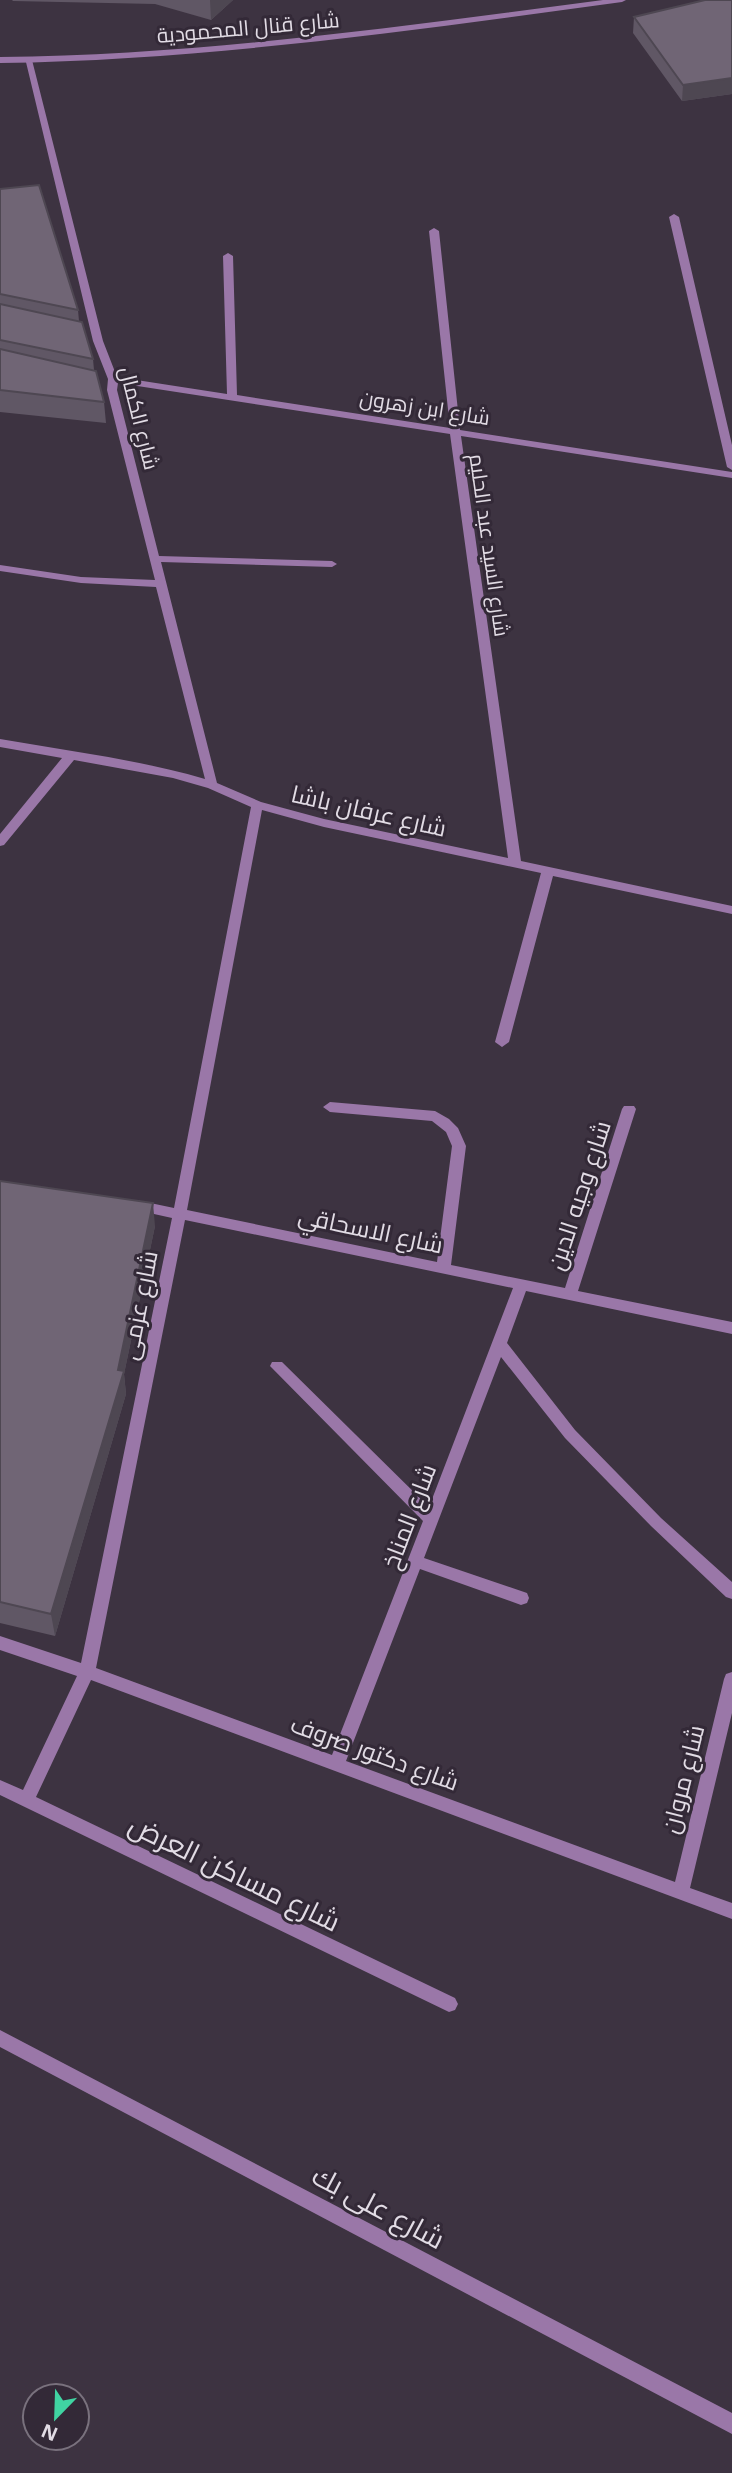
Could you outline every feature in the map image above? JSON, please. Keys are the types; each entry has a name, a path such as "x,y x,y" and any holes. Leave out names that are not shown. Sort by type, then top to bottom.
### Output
{"street":[{"name":"شارع قنال المحمودية","path":"0,60 325,39 622,0"},
{"name":"شارع الكمال","path":"29,60 212,785"},
{"path":"674,216 732,467"},
{"name":"شارع السيد عبد الحليم","path":"433,231 455,431 514,864"},
{"path":"228,256 232,396"},
{"path":"86,338 98,341"},
{"name":"شارع ابن زهرون","path":"100,387 112,384 232,396 732,475"},
{"path":"156,559 332,564"},
{"path":"0,568 81,580 162,584"},
{"name":"شارع عرفان باشا","path":"0,743 142,766 212,785 257,805 324,823 732,910"},
{"path":"0,842 72,754"},
{"name":"شارع عزمى","path":"26,1801 88,1672 180,1213 257,805"},
{"path":"502,1042 548,871"},
{"path":"330,1107 435,1116 450,1126 457,1135 459,1146 443,1268"},
{"name":"شارع وجيه الدين","path":"570,1294 629,1109"},
{"name":"شارع الاسحاقي","path":"116,1202 732,1328"},
{"name":"شارع المناخ","path":"337,1764 522,1284"},
{"path":"500,1345 570,1433 656,1522 732,1592"},
{"path":"277,1366 431,1520"},
{"path":"415,1561 521,1598"},
{"name":"شارع دكتور صروف","path":"0,1643 88,1672 732,1911"},
{"name":"شارع مروان","path":"681,1891 732,1679"},
{"name":"شارع مساكن العرض","path":"0,1787 449,2004"},
{"name":"شارع على بك","path":"0,2038 732,2424"}],"building":[{"path":"705,0 732,0 732,78 683,85 634,17"},
{"path":"39,185 78,310 0,294 0,189"},
{"path":"0,304 82,322 93,359 0,340"},
{"path":"0,349 96,371 104,402 0,390"},
{"path":"0,1181 153,1203 118,1370 124,1371 51,1614 0,1602"}]}
